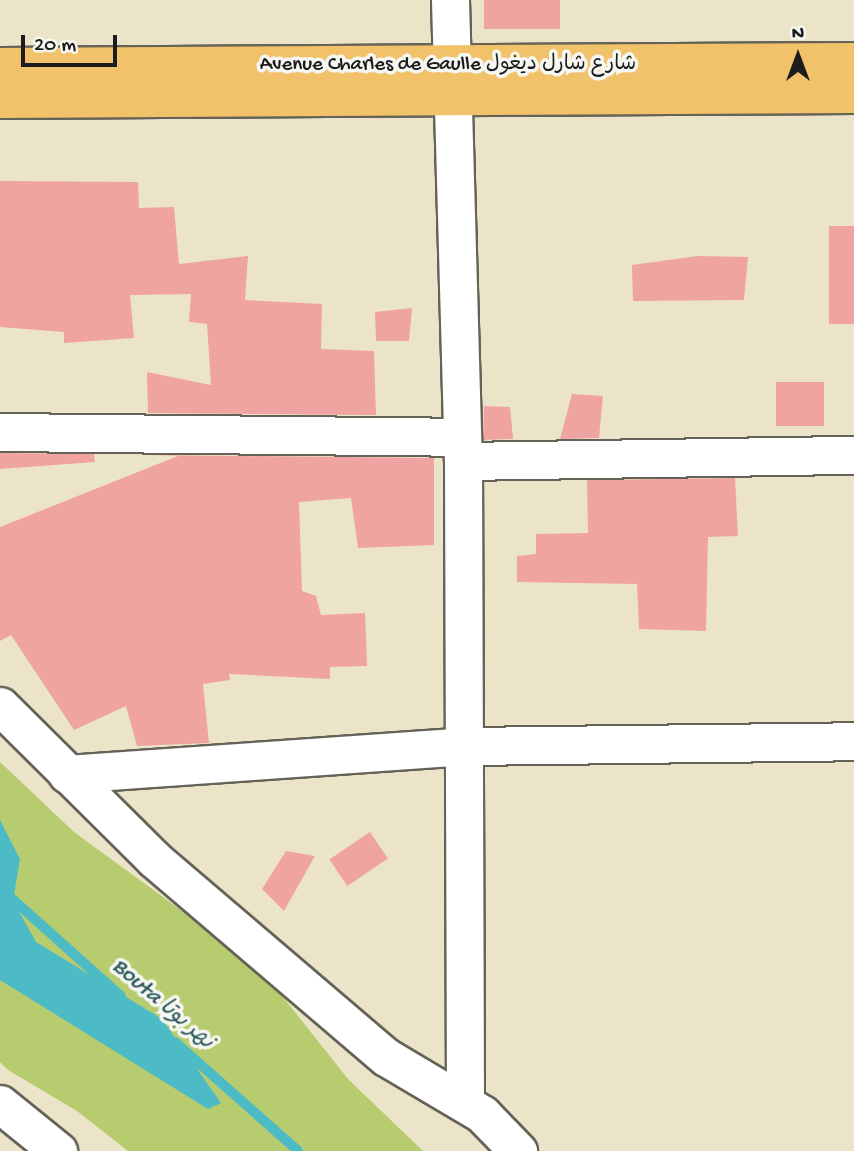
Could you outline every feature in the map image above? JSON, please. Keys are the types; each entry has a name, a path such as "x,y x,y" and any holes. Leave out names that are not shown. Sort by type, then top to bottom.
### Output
{"main road":[{"name":"Avenue Charles de Gaulle شارع شارل ديغول","path":"0,99 450,82 854,62"},
{"name":"Avenue Charles de Gaulle شارع شارل ديغول","path":"0,67 854,94"}],"street":[{"path":"450,0 450,82 463,449 465,1102"},
{"path":"0,432 463,449 854,455"},
{"path":"0,706 154,859 386,1057 465,1102 518,1151"},
{"path":"68,774 465,746 854,741"},
{"path":"0,1104 58,1151"}],"green space":[{"path":"0,762 74,832 260,968 348,1079 423,1151 128,1151 77,1111 8,1070 0,1062"}],"water":[{"path":"0,820 20,859 13,901 36,942 162,1019 221,1103 208,1109 0,980"}],"building":[{"path":"484,0 560,0 560,29 484,29"},
{"path":"0,181 138,182 139,208 174,207 179,264 248,256 245,300 322,304 321,349 374,351 376,415 148,413 147,372 211,385 207,324 189,322 191,294 130,295 134,338 64,343 64,332 0,327"},
{"path":"829,226 854,226 854,324 829,324"},
{"path":"698,256 748,257 744,300 633,301 632,265"},
{"path":"412,308 409,341 376,341 375,312"},
{"path":"776,382 824,382 824,426 776,426"},
{"path":"572,394 603,396 599,438 560,439"},
{"path":"484,406 510,407 513,439 483,440"},
{"path":"0,453 94,454 95,462 0,469"},
{"path":"149,455 434,458 434,545 358,548 351,498 299,502 302,591 316,596 321,615 365,613 367,666 330,667 330,679 229,674 230,680 203,684 209,743 137,746 126,706 74,730 11,635 0,641 0,527 178,456"},
{"path":"735,478 738,536 708,537 706,631 639,629 637,584 517,582 517,556 536,554 536,534 588,533 587,480"},
{"path":"370,832 388,859 347,886 329,859"},
{"path":"286,851 315,856 284,911 262,889"}],"waterway":[{"name":"Bouta نهر بوتا","path":"0,888 121,996"},
{"name":"Bouta نهر بوتا","path":"175,1042 298,1151"}]}
